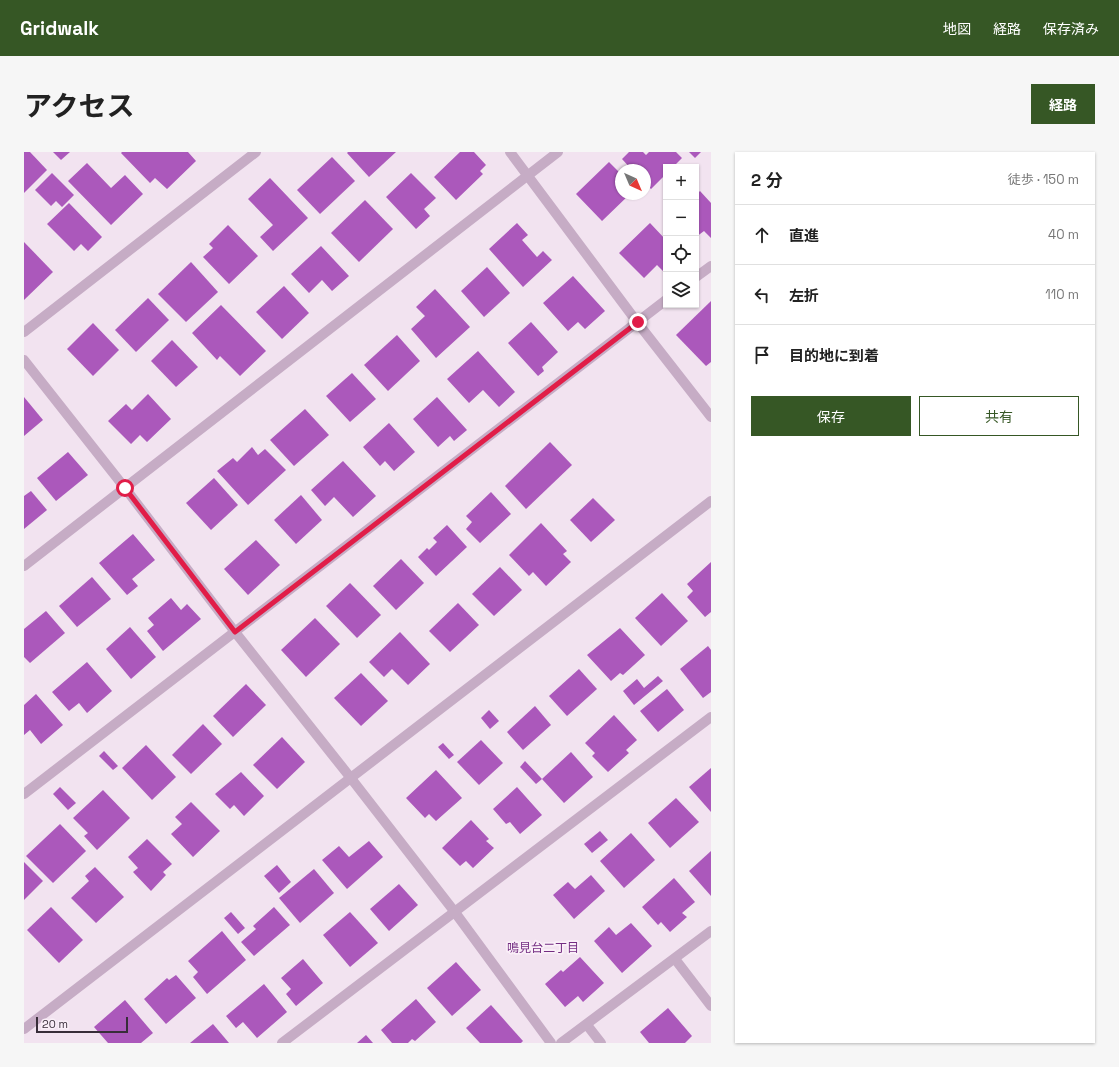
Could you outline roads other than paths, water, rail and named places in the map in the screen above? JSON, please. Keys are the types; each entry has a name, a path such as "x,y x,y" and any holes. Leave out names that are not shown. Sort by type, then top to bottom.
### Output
{"street":[{"path":"24,332 256,152"},
{"path":"510,152 711,417"},
{"path":"24,566 558,152"},
{"path":"699,275 711,266"},
{"path":"24,794 663,302"},
{"path":"24,360 454,911 550,1043"},
{"path":"24,1029 711,501"},
{"path":"282,1043 711,716"},
{"path":"561,1043 711,931"},
{"path":"675,959 711,1006"},
{"path":"587,1025 601,1043"}],"district":[{"name":"鳴見台二丁目","path":"543,948"}]}
